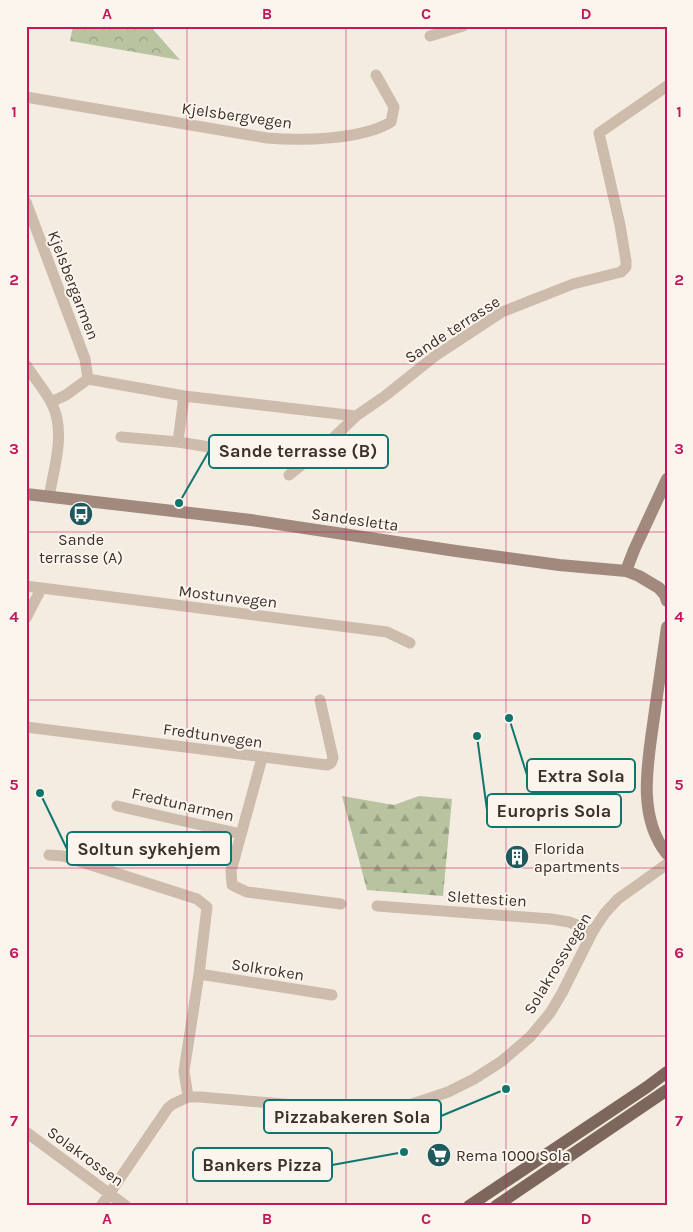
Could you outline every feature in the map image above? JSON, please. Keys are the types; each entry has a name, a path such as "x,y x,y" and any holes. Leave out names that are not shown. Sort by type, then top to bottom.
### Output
{"main road":[{"path":"469,1206 667,1072"},
{"path":"496,1206 667,1090"}],"street":[{"path":"430,36 464,26"},
{"name":"Kjelsbergvegen","path":"26,97 267,138 308,139 364,132 391,122 394,108 376,75"},
{"name":"Sande terrasse","path":"289,475 324,447 356,416 385,396 434,356 502,312 573,284 621,272 626,268 620,225 598,133 667,86"},
{"name":"Kjelsbergarmen","path":"26,202 81,348 87,367 88,379"},
{"path":"26,365 51,402 57,417 58,428 49,497"},
{"path":"51,402 66,395 88,379 184,396 356,416"},
{"path":"178,442 184,396"},
{"path":"121,437 178,442 273,457"},
{"path":"626,571 667,479"},
{"name":"Sandesletta","path":"26,494 251,520 559,565 626,571 650,582 659,588 666,597"},
{"name":"Mostunvegen","path":"26,586 386,632 410,643"},
{"path":"26,618 41,589"},
{"path":"667,627 646,778 649,815 655,834 667,854"},
{"name":"Fredtunvegen","path":"26,727 323,765 331,763 332,755 320,700"},
{"path":"262,758 231,871 232,885 247,892 342,904"},
{"name":"Fredtunarmen","path":"117,806 241,834"},
{"path":"49,856 63,856 197,899 207,907 184,1072 188,1097 168,1108 101,1206"},
{"name":"Solakrossvegen","path":"188,1097 366,1111 403,1107 448,1092 474,1079 502,1061 530,1037 550,1013 593,931 605,913 618,899 667,864"},
{"name":"Slettestien","path":"377,906 570,922 593,931"},
{"name":"Solkroken","path":"199,974 332,995"},
{"name":"Solakrossen","path":"26,1132 126,1206"}],"green space":[{"path":"73,26 150,26 180,60 70,41"},
{"path":"342,796 394,805 419,796 452,799 443,896 367,890"}],"place":[{"name":"Sande terrasse (B)","path":"179,503"},
{"name":"Sande terrasse (A)","path":"81,514"},
{"name":"Extra Sola","path":"509,718"},
{"name":"Europris Sola","path":"477,736"},
{"name":"Soltun sykehjem","path":"40,793"},
{"name":"Florida apartments","path":"517,857"},
{"name":"Pizzabakeren Sola","path":"506,1089"},
{"name":"Bankers Pizza","path":"404,1152"},
{"name":"Rema 1000 Sola","path":"439,1155"}]}
